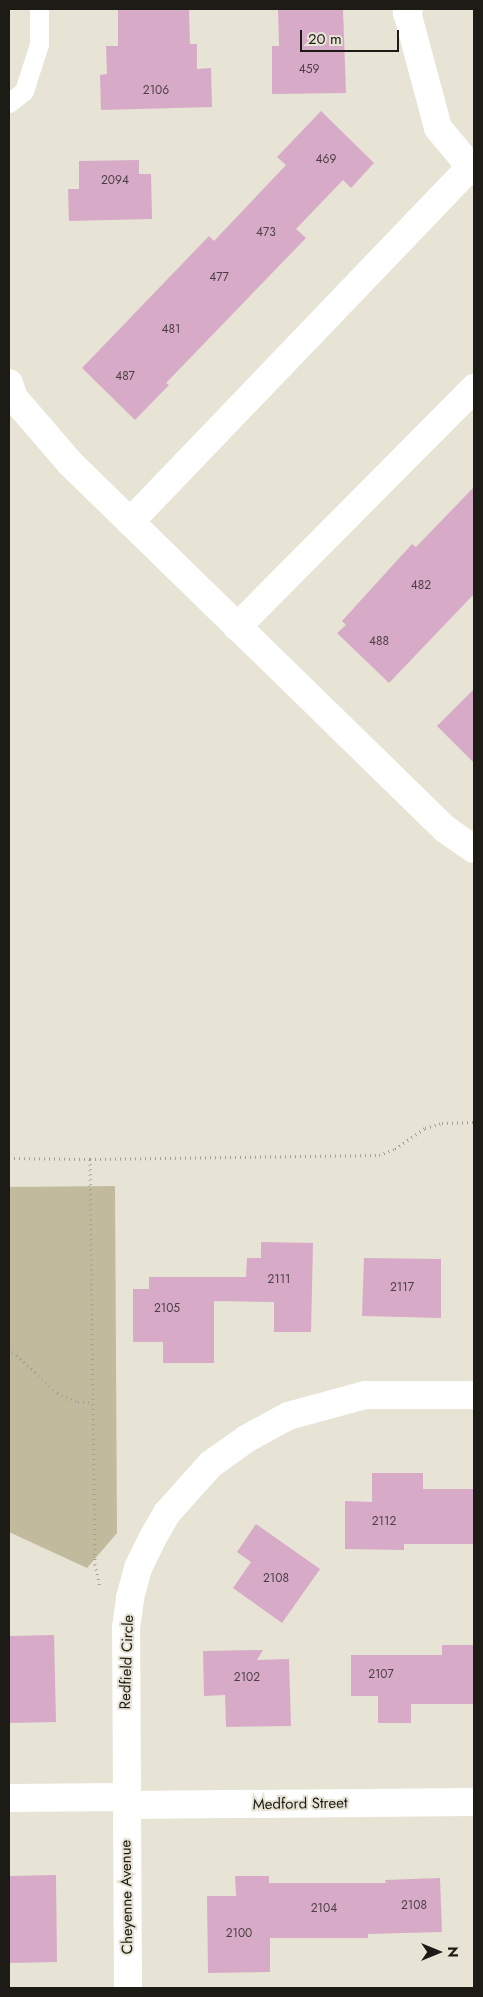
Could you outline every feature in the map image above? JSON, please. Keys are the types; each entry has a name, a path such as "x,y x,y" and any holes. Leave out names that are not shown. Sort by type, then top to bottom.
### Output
{"street":[{"path":"130,522 473,169 438,128 407,12 409,9"},
{"path":"9,383 14,398 70,463 445,829 474,849"},
{"path":"237,627 474,388"},
{"name":"Redfield Circle","path":"126,1801 126,1628 130,1598 138,1568 167,1513 210,1464 246,1439 288,1416 365,1395 474,1395"},
{"name":"Medford Street","path":"9,1798 126,1801 474,1802"},
{"name":"Cheyenne Avenue","path":"126,1801 128,1988"}],"lane":[{"path":"9,103 24,91 40,44 39,9"}],"path":[{"path":"9,1158 90,1159 379,1155 395,1149 426,1128 442,1123 474,1122"},
{"path":"90,1159 96,1572 106,1603 126,1628"},
{"path":"9,1348 57,1393 78,1402 93,1402"}],"shaded area":[{"path":"115,1186 117,1533 87,1568 9,1532 9,1187"}],"building":[{"path":"118,9 189,9 190,44 197,44 197,69 211,68 212,107 101,110 100,75 107,74 106,46 118,46"},
{"path":"278,9 343,9 346,93 272,94 272,46 279,46"},
{"path":"321,111 374,163 351,188 343,180 296,229 306,238 166,383 169,385 135,420 82,368 209,236 214,241 286,165 277,157"},
{"path":"139,160 139,174 151,174 152,219 69,221 68,189 79,189 79,161"},
{"path":"474,487 474,594 389,683 337,633 346,625 342,621 412,544 416,547"},
{"path":"474,689 474,763 437,726"},
{"path":"261,1242 313,1243 311,1332 274,1332 274,1302 214,1301 214,1363 163,1363 163,1342 133,1342 133,1289 149,1289 149,1277 246,1277 247,1258 261,1258"},
{"path":"364,1258 441,1259 441,1318 362,1316"},
{"path":"372,1473 423,1473 423,1489 474,1489 474,1544 404,1544 404,1550 345,1549 345,1501 372,1502"},
{"path":"256,1524 320,1569 282,1623 233,1588 251,1562 237,1552"},
{"path":"54,1635 56,1722 9,1723 9,1636"},
{"path":"442,1645 474,1645 474,1704 411,1704 411,1723 378,1723 378,1696 351,1696 351,1655 442,1655"},
{"path":"263,1650 257,1660 289,1659 291,1726 226,1727 225,1695 204,1696 203,1651"},
{"path":"56,1875 57,1962 9,1963 9,1876"},
{"path":"235,1876 269,1876 269,1883 386,1883 385,1880 440,1878 442,1932 368,1934 368,1938 270,1938 270,1972 208,1973 207,1896 236,1896"}]}
